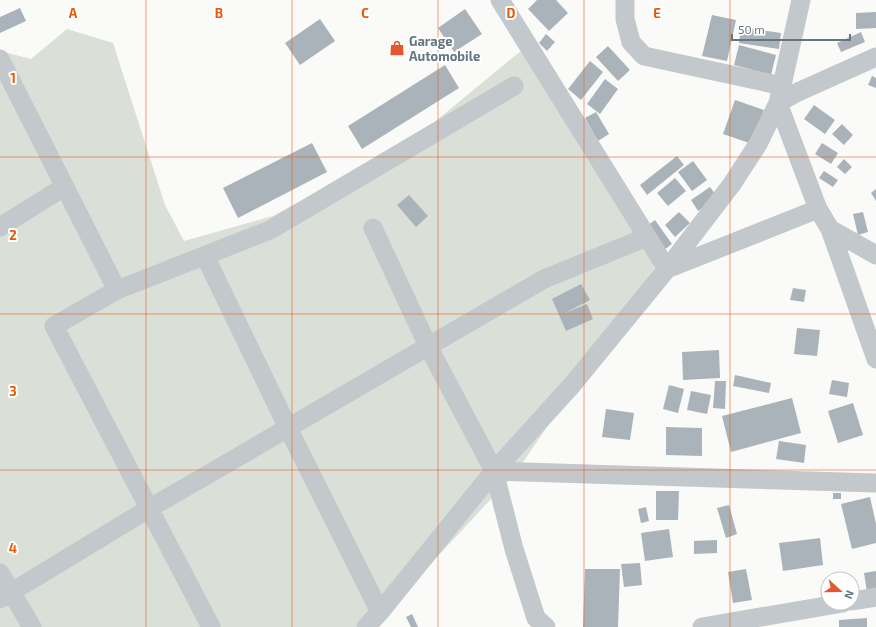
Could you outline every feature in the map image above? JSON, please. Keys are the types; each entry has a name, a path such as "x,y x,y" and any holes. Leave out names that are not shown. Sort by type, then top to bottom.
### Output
{"street":[{"path":"500,0 667,269"},
{"path":"625,0 625,19 631,42 644,56 780,94 798,92 876,57"},
{"path":"366,627 380,612 494,471 572,385 667,269 732,184 758,144 780,94 801,0"},
{"path":"0,59 117,290"},
{"path":"211,627 54,326 117,290 270,230 514,86"},
{"path":"780,94 818,209 830,229 876,359"},
{"path":"0,227 64,187"},
{"path":"667,269 818,209"},
{"path":"372,228 428,346 494,471 514,549 536,618 546,627"},
{"path":"830,229 876,255"},
{"path":"5,596 150,508 544,279 647,237"},
{"path":"206,256 288,428 380,612"},
{"path":"494,471 876,483"},
{"path":"0,573 5,596 32,627"},
{"path":"860,600 876,597"},
{"path":"702,627 820,607"}],"shaded area":[{"path":"67,29 113,43 165,205 184,241 273,216 414,139 528,45 661,259 517,471 372,627 0,627 0,51 31,59"}],"building":[{"path":"537,0 556,0 568,13 549,31 528,9"},
{"path":"20,8 26,21 0,33 0,17"},
{"path":"465,9 482,34 454,52 438,28"},
{"path":"876,12 876,28 856,29 856,13"},
{"path":"712,15 736,20 727,61 702,56"},
{"path":"320,19 335,41 300,65 285,43"},
{"path":"741,27 781,33 779,49 739,43"},
{"path":"861,32 865,42 841,52 837,43"},
{"path":"546,34 555,42 547,51 539,43"},
{"path":"739,45 776,55 771,75 734,65"},
{"path":"608,46 630,70 618,81 596,57"},
{"path":"590,61 603,72 581,100 568,89"},
{"path":"445,65 459,88 362,149 348,126"},
{"path":"872,76 876,78 876,88 868,85"},
{"path":"605,79 618,89 600,114 587,104"},
{"path":"735,100 764,110 752,144 723,134"},
{"path":"814,105 835,120 825,134 804,119"},
{"path":"596,112 609,134 598,141 585,118"},
{"path":"842,124 853,135 844,145 832,134"},
{"path":"312,143 327,172 238,218 223,188"},
{"path":"822,143 838,153 831,164 815,154"},
{"path":"677,156 684,165 647,195 640,185"},
{"path":"844,159 852,167 845,174 837,167"},
{"path":"693,161 707,180 692,191 678,172"},
{"path":"824,171 838,180 833,187 819,178"},
{"path":"675,178 686,191 668,206 657,193"},
{"path":"710,187 718,198 698,211 691,200"},
{"path":"876,189 876,201 871,193"},
{"path":"409,195 428,216 416,227 397,205"},
{"path":"679,212 690,223 675,237 665,225"},
{"path":"863,212 868,232 858,235 853,214"},
{"path":"655,220 672,244 664,250 647,226"},
{"path":"581,284 590,300 565,313 587,304 593,319 566,331 552,299"},
{"path":"793,288 806,290 804,302 790,300"},
{"path":"797,328 820,330 817,356 794,354"},
{"path":"719,350 720,378 683,380 682,352"},
{"path":"735,375 771,383 769,393 733,386"},
{"path":"832,380 849,383 847,397 829,394"},
{"path":"715,381 726,381 725,409 713,408"},
{"path":"669,385 684,389 678,413 663,409"},
{"path":"691,391 711,395 707,414 687,410"},
{"path":"792,398 801,433 731,452 722,416"},
{"path":"853,403 863,435 838,443 828,411"},
{"path":"606,409 634,413 630,440 602,437"},
{"path":"666,427 702,428 702,456 666,455"},
{"path":"779,441 806,445 804,463 776,459"},
{"path":"656,491 679,491 678,520 656,520"},
{"path":"833,493 841,493 841,499 833,499"},
{"path":"870,497 876,524 876,543 852,549 841,504"},
{"path":"729,505 737,534 726,538 717,508"},
{"path":"646,507 649,521 641,523 638,509"},
{"path":"669,529 673,557 645,561 641,533"},
{"path":"820,538 823,565 783,571 779,543"},
{"path":"717,540 717,553 694,554 694,541"},
{"path":"640,563 642,585 624,587 621,564"},
{"path":"585,569 620,569 618,627 583,627"},
{"path":"746,569 752,600 733,603 728,572"},
{"path":"876,571 876,591 867,592 864,573"},
{"path":"412,614 418,627 411,627 406,617"},
{"path":"867,618 867,627 839,627 839,620"}],"place":[{"name":"Garage Automobile","path":"397,48"}]}
